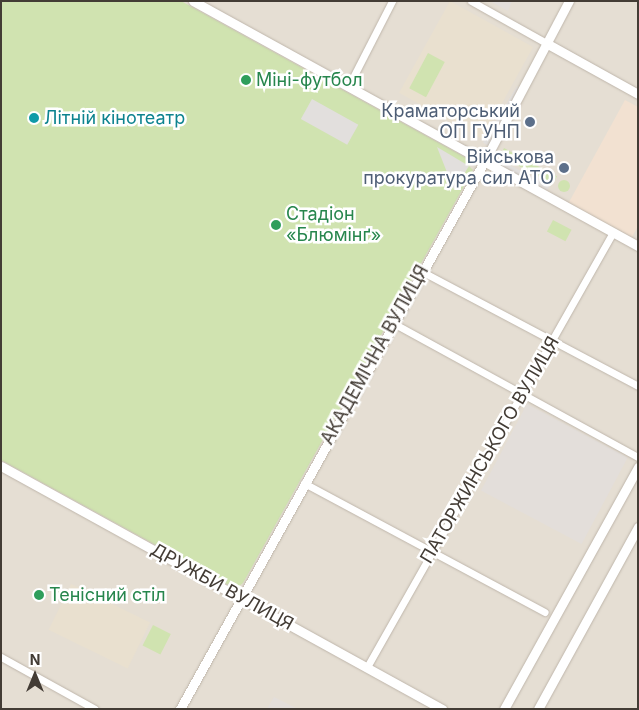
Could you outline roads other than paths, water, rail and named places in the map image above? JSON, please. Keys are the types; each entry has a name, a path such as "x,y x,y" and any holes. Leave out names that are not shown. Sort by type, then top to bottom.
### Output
{"street":[{"path":"193,1 638,246"},
{"path":"348,87 392,1"},
{"path":"471,1 638,94"},
{"name":"АКАДЕМІЧНА ВУЛИЦЯ","path":"180,709 240,597 484,162 569,1"},
{"name":"ПАТОРЖИНСЬКОГО ВУЛИЦЯ","path":"367,667 613,233"},
{"path":"421,272 638,386"},
{"path":"393,323 638,457"},
{"name":"ДРУЖБИ ВУЛИЦЯ","path":"1,466 442,709"},
{"path":"504,709 638,467"},
{"path":"304,483 545,612"},
{"path":"538,709 638,528"},
{"path":"1,657 95,709"}],"place":[{"name":"Міні-футбол","path":"246,80"},
{"name":"Літній кінотеатр","path":"34,118"},
{"name":"Краматорський ОП ГУНП","path":"530,122"},
{"name":"Військова прокуратура сил АТО","path":"564,168"},
{"name":"Стадіон «Блюмінґ»","path":"276,225"},
{"name":"Тенісний стіл","path":"39,595"}]}
